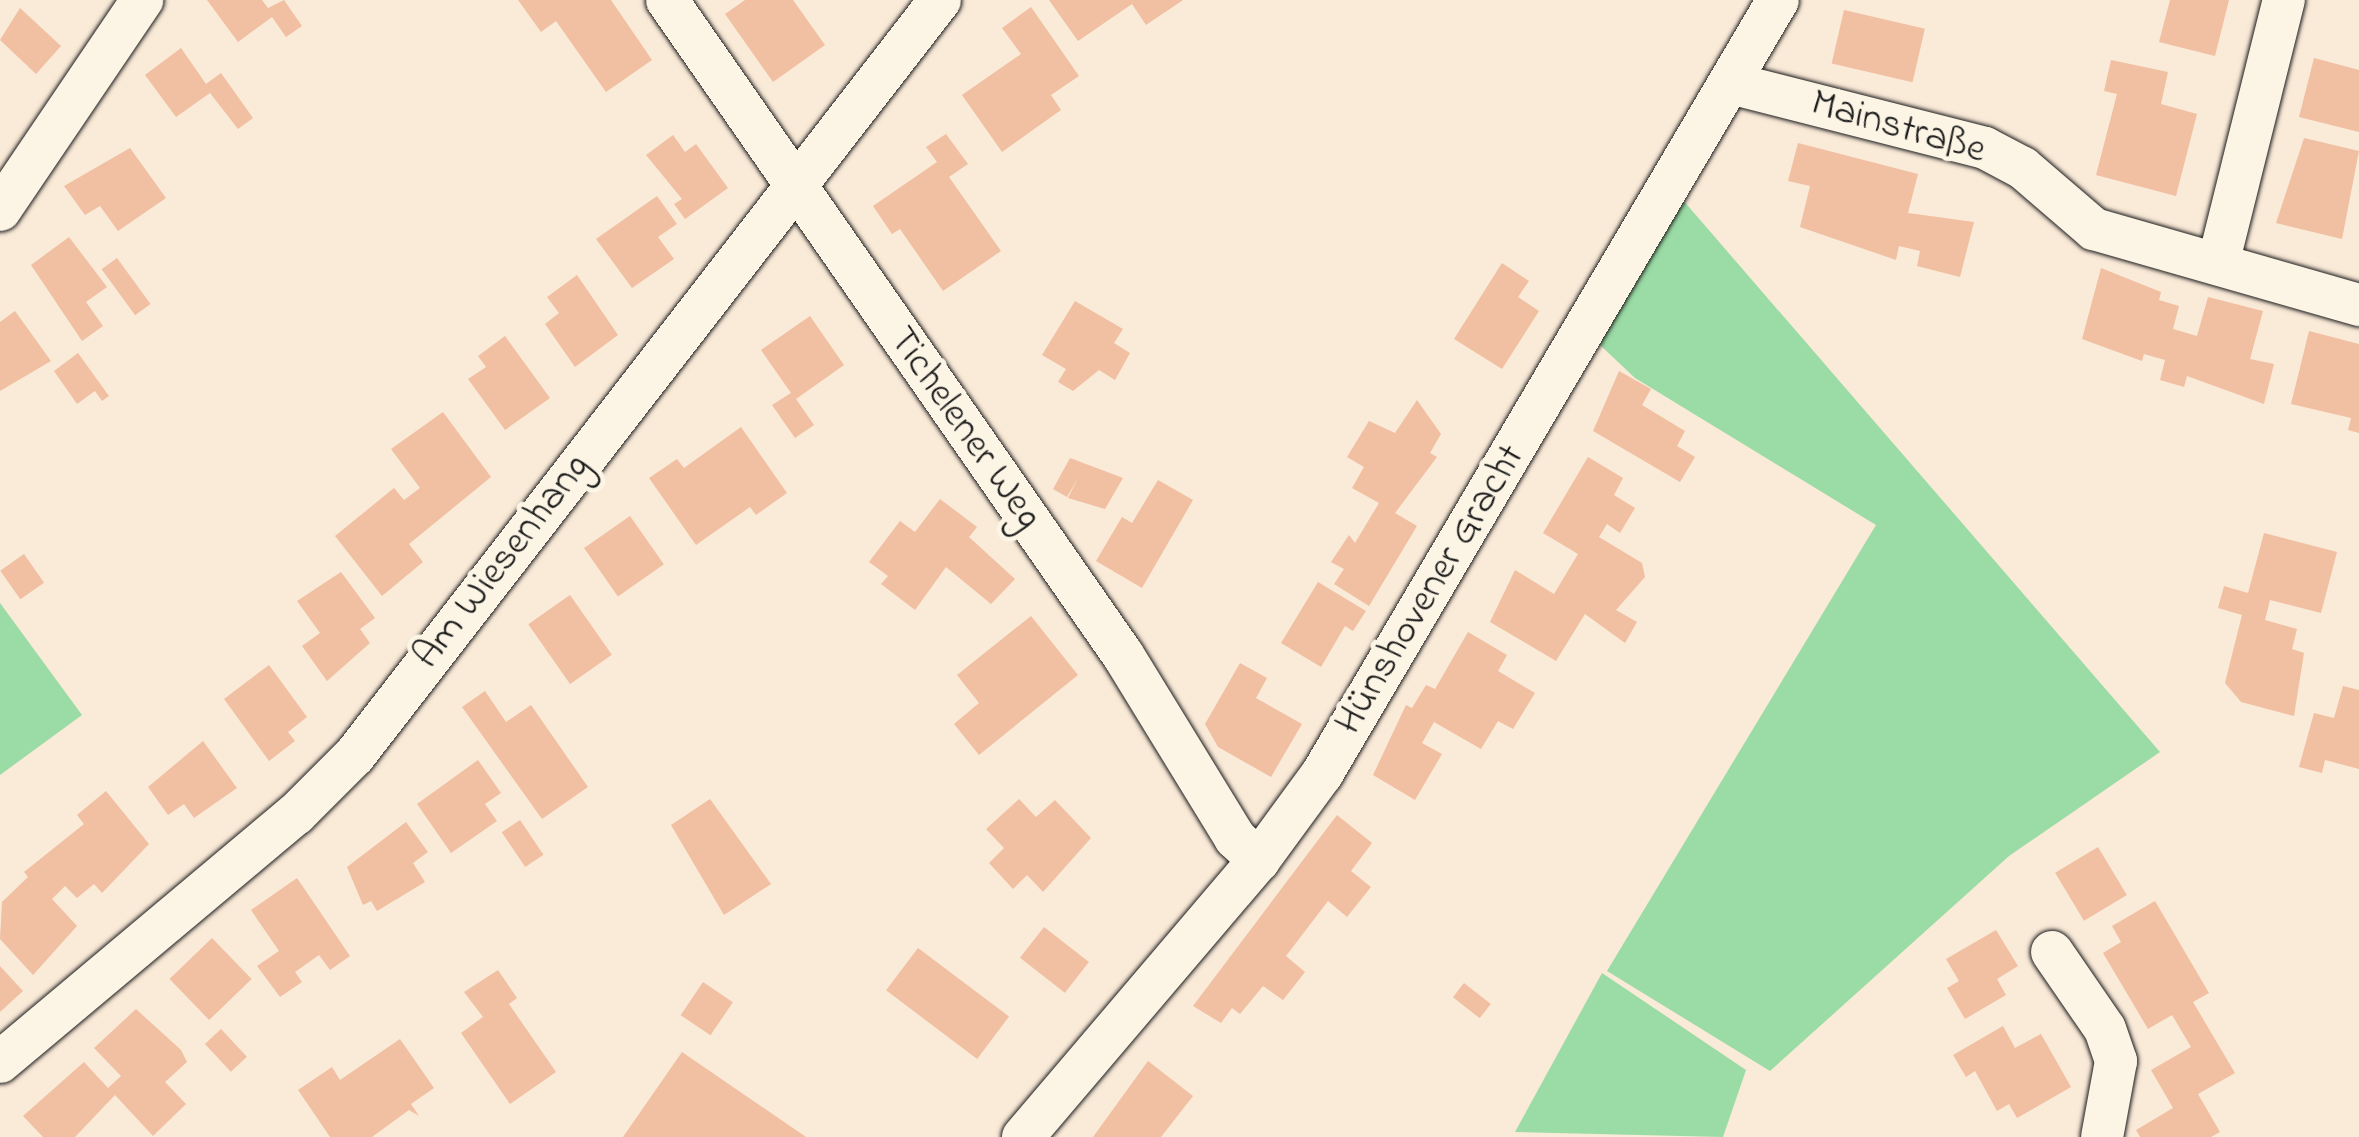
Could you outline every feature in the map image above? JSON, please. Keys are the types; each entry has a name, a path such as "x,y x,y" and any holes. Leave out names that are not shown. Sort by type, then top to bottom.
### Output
{"street":[{"path":"0,210 142,0"},
{"name":"Tichelener Weg","path":"666,0 1124,654 1234,838 1258,860"},
{"name":"Am Wiesenhang","path":"0,1062 334,778 796,190 940,0"},
{"name":"Hünshovener Gracht","path":"1023,1137 1258,860 1340,743 1778,0"},
{"path":"2218,264 2284,0"},
{"name":"Mainstraße","path":"1730,83 1984,148 2024,168 2094,229 2359,305"},
{"path":"2052,952 2105,1029 2116,1061 2102,1137"}],"green space":[{"path":"1682,199 2160,752 2009,856 1770,1071 1607,971 1876,525 1635,378 1599,344"},
{"path":"0,603 82,715 0,775"},
{"path":"1602,973 1746,1070 1723,1137 1515,1132"}],"building":[{"path":"207,0 262,0 268,8 284,0 302,26 286,37 272,17 238,42"},
{"path":"518,0 611,0 652,60 606,92 556,21 541,32"},
{"path":"745,0 793,0 825,45 773,82 725,14"},
{"path":"1049,0 1183,0 1146,25 1132,4 1078,41"},
{"path":"2170,0 2229,0 2215,56 2159,42"},
{"path":"1031,7 1079,76 1051,95 1061,110 1002,152 962,95 1021,54 1002,28"},
{"path":"20,8 61,46 36,74 0,40"},
{"path":"1844,10 1925,29 1913,82 1832,64"},
{"path":"181,48 206,84 221,73 253,118 238,129 210,93 176,117 145,75"},
{"path":"2314,58 2359,70 2359,132 2299,117"},
{"path":"2111,60 2168,72 2161,104 2197,114 2176,196 2096,175 2117,94 2104,91"},
{"path":"946,134 968,164 949,177 1001,251 943,291 900,229 892,234 873,206 937,162 926,147"},
{"path":"673,135 685,152 696,144 728,188 685,219 674,204 682,199 646,155"},
{"path":"2304,138 2359,151 2342,239 2276,223"},
{"path":"1798,143 1918,174 1908,213 1974,222 1960,277 1917,266 1920,251 1899,246 1896,260 1800,227 1810,186 1788,181"},
{"path":"130,148 166,198 118,231 100,206 85,215 64,186"},
{"path":"657,196 677,224 658,237 674,259 632,288 596,239"},
{"path":"69,237 107,287 86,302 103,326 82,341 31,265"},
{"path":"117,258 151,304 135,315 102,269"},
{"path":"1502,263 1529,281 1518,297 1539,311 1502,369 1454,339"},
{"path":"2101,268 2161,292 2159,300 2179,306 2173,329 2197,336 2208,297 2263,311 2250,359 2274,364 2264,404 2187,376 2184,387 2160,380 2165,360 2144,354 2142,361 2082,339"},
{"path":"577,275 618,335 575,367 545,324 559,313 547,297"},
{"path":"1075,301 1123,329 1114,343 1130,353 1115,380 1099,370 1073,391 1058,382 1066,369 1042,355"},
{"path":"15,311 51,361 0,391 0,322"},
{"path":"810,316 844,365 796,399 814,425 795,438 772,405 791,393 761,350"},
{"path":"2309,331 2359,344 2359,433 2348,430 2351,418 2291,404"},
{"path":"505,336 550,398 505,430 468,379 486,367 478,356"},
{"path":"78,353 109,396 102,401 95,391 77,404 54,371"},
{"path":"1619,371 1651,389 1642,405 1685,431 1677,446 1695,457 1680,482 1593,431"},
{"path":"1417,400 1441,434 1430,453 1437,457 1395,513 1417,526 1369,606 1334,584 1344,569 1331,562 1349,535 1355,543 1379,503 1352,488 1364,467 1347,457 1369,421 1395,433"},
{"path":"443,412 491,477 409,544 423,562 382,596 335,536 394,488 404,500 420,488 391,449"},
{"path":"741,427 787,493 756,515 750,507 696,545 649,478 677,459 684,468"},
{"path":"1588,457 1623,478 1614,495 1635,508 1620,533 1607,524 1599,537 1642,563 1645,577 1616,610 1637,622 1625,643 1585,614 1556,661 1490,622 1515,570 1554,594 1578,554 1543,533"},
{"path":"1070,458 1123,478 1105,509 1068,498 1078,478 1067,497 1053,489"},
{"path":"1158,480 1193,500 1142,588 1096,561 1122,517 1132,523"},
{"path":"940,499 977,527 969,537 1015,579 991,604 946,567 915,610 881,584 888,576 869,562 900,521 915,532"},
{"path":"630,516 664,564 618,596 584,548"},
{"path":"2264,533 2337,552 2321,613 2270,600 2265,620 2297,629 2292,649 2304,653 2294,716 2241,702 2225,683 2242,615 2218,608 2224,586 2248,593"},
{"path":"24,554 44,583 20,599 0,571"},
{"path":"341,572 375,618 360,629 370,643 327,681 302,646 320,633 297,601"},
{"path":"1318,582 1366,611 1353,631 1345,626 1321,667 1281,643"},
{"path":"570,595 612,655 570,684 528,624"},
{"path":"1031,616 1078,675 979,755 954,724 979,703 957,675"},
{"path":"1468,632 1507,655 1498,671 1535,693 1513,729 1498,721 1481,749 1434,722 1422,743 1442,754 1415,800 1373,775 1406,705 1412,708 1426,685 1435,689"},
{"path":"1240,663 1267,678 1256,698 1302,724 1271,777 1218,747 1205,724"},
{"path":"269,665 307,717 288,732 295,741 269,761 224,699"},
{"path":"2343,686 2359,690 2359,769 2325,760 2322,773 2299,767 2314,713 2334,718"},
{"path":"485,691 506,722 531,705 588,787 542,819 462,707"},
{"path":"203,741 237,788 194,818 184,804 168,815 148,787"},
{"path":"478,760 501,793 485,804 497,821 451,853 417,804"},
{"path":"106,791 149,844 102,893 94,884 77,898 65,886 52,899 77,926 33,975 0,939 2,902 28,877 24,872 84,824 77,815"},
{"path":"710,799 771,884 724,915 671,825"},
{"path":"1019,799 1036,817 1055,800 1091,838 1043,892 1027,875 1013,889 989,863 1004,848 986,829"},
{"path":"1337,815 1372,843 1351,871 1371,887 1347,917 1328,901 1286,956 1305,972 1283,1000 1263,986 1240,1014 1232,1008 1221,1023 1193,1006"},
{"path":"520,820 543,855 525,867 502,832"},
{"path":"406,822 428,852 413,863 425,882 377,911 371,901 363,905 347,867"},
{"path":"2098,847 2127,895 2084,921 2055,873"},
{"path":"297,878 350,956 330,970 319,955 295,972 302,982 280,997 257,966 279,951 251,910"},
{"path":"2155,901 2209,993 2193,1002 2235,1073 2198,1094 2220,1132 2211,1137 2140,1137 2136,1130 2173,1108 2151,1070 2191,1047 2172,1015 2148,1029 2103,953 2121,942 2112,926"},
{"path":"1044,927 1089,962 1065,993 1020,958"},
{"path":"1996,930 2018,966 1997,979 2006,995 1965,1019 1947,988 1959,981 1946,959"},
{"path":"212,938 252,979 209,1020 170,979"},
{"path":"918,948 1009,1017 977,1059 886,990"},
{"path":"0,966 23,991 0,1012"},
{"path":"498,970 517,998 509,1004 556,1072 510,1104 461,1033 483,1017 464,992"},
{"path":"703,982 733,1002 710,1035 681,1015"},
{"path":"1464,983 1491,1004 1480,1018 1453,997"},
{"path":"136,1009 181,1050 187,1062 165,1082 186,1104 153,1136 115,1095 75,1137 43,1137 23,1116 84,1062 108,1088 121,1076 94,1048"},
{"path":"2003,1026 2015,1048 2041,1034 2071,1087 2017,1118 2009,1104 1997,1111 1975,1071 1966,1077 1953,1055"},
{"path":"221,1029 247,1057 231,1072 205,1044"},
{"path":"400,1039 434,1088 411,1104 419,1116 409,1110 372,1137 330,1137 298,1090 332,1067 340,1080"},
{"path":"682,1052 806,1137 623,1137"},
{"path":"1148,1061 1193,1096 1161,1137 1093,1137"}]}
